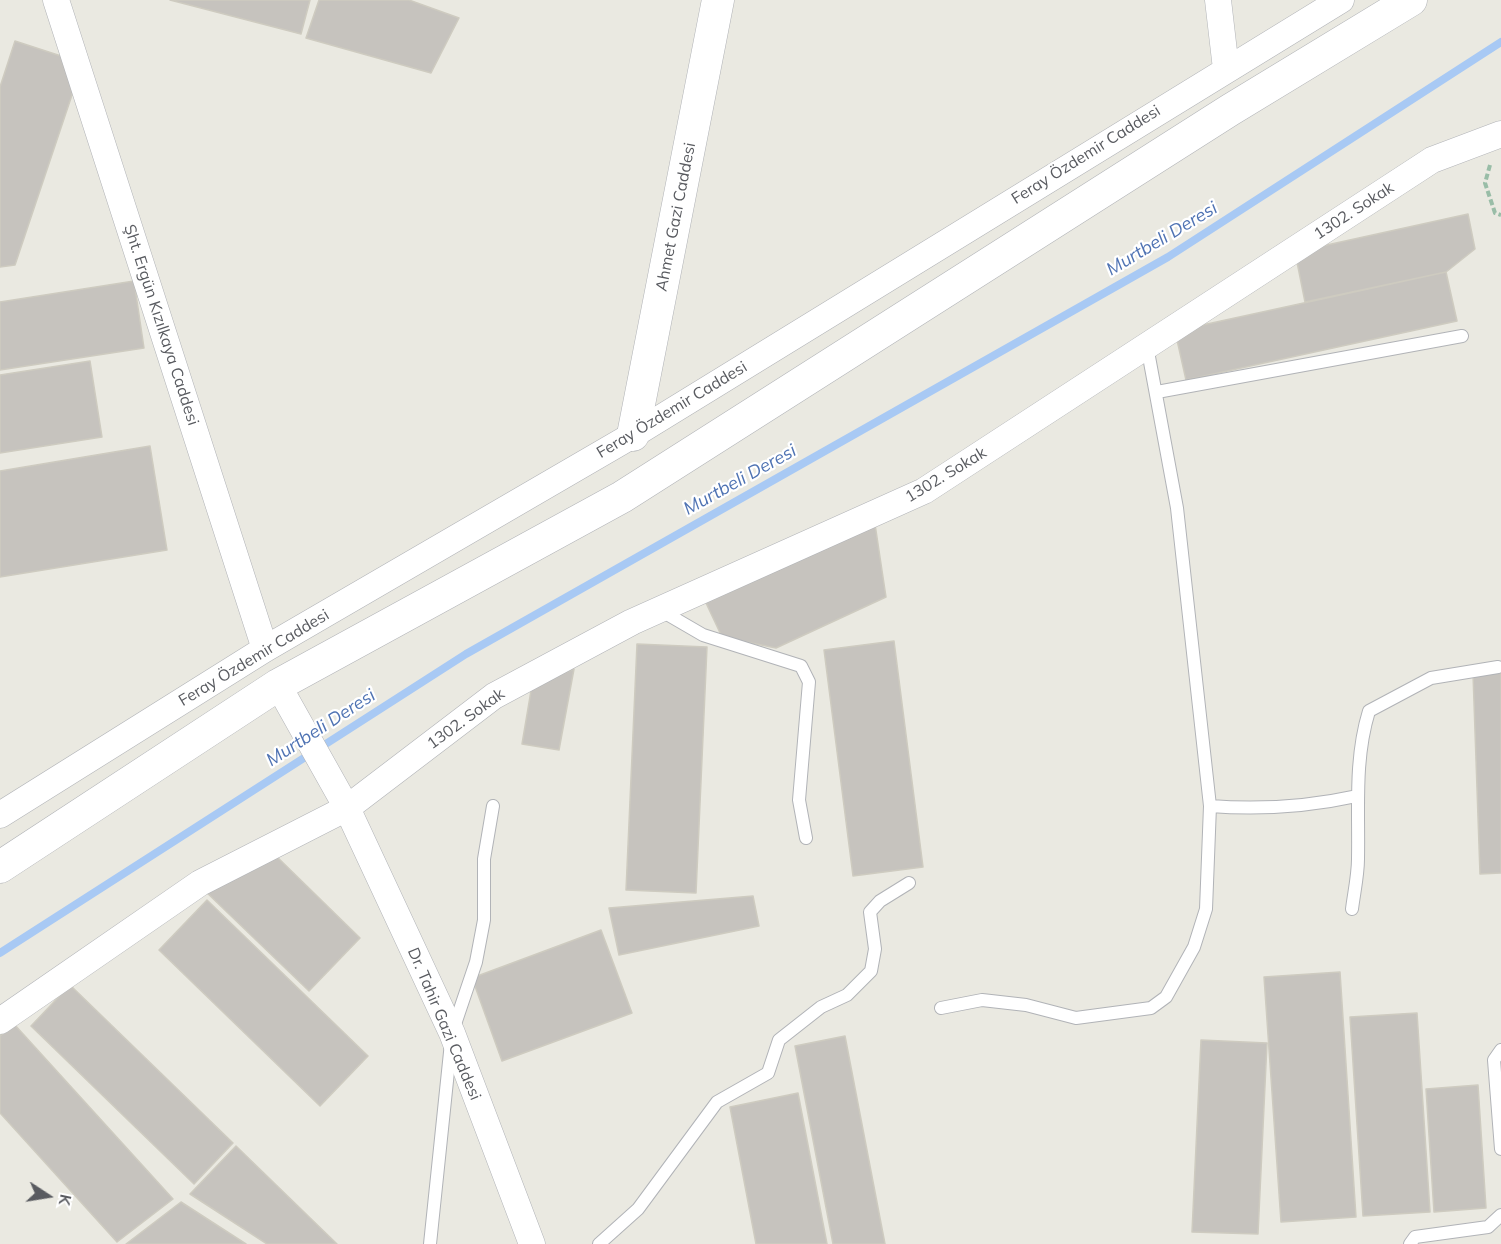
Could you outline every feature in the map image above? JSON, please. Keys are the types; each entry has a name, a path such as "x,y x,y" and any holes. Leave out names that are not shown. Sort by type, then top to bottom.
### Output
{"street":[{"name":"Şht. Ergün Kızılkaya Caddesi","path":"56,0 265,649"},
{"name":"Ahmet Gazi Caddesi","path":"633,435 718,0"},
{"path":"1218,0 1226,69"},
{"name":"Feray Özdemir Caddesi","path":"0,815 265,649 633,435 1341,0"},
{"path":"0,867 278,685 622,497 1230,110 1411,0"},
{"name":"1302. Sokak","path":"0,1021 200,884 347,808 494,696 660,610 924,491 1432,160 1499,135"},
{"name":"Dr. Tahir Gazi Caddesi","path":"278,685 347,808 452,1033 532,1244"},
{"path":"70,771 87,811"}],"lane":[{"path":"1157,392 1461,336"},
{"path":"941,1008 982,1000 1026,1005 1076,1018 1151,1008 1166,997 1194,947 1206,909 1210,806 1177,508 1147,346"},
{"path":"660,610 703,635 801,666 808,682 799,800 806,838"},
{"path":"1352,909 1358,861 1357,796 1362,732 1369,711 1431,678 1498,667"},
{"path":"1210,806 1258,809 1315,805 1357,796"},
{"path":"430,1244 452,1033 476,962 484,920 484,860 493,806"},
{"path":"599,1244 638,1209 717,1102 768,1073 779,1041 821,1007 847,995 871,971 876,949 870,912 880,901 909,883"},
{"path":"1501,1050 1494,1060 1501,1149"},
{"path":"1410,1244 1415,1237 1488,1227 1501,1215"}],"path":[{"path":"1499,135 1485,183 1496,213 1501,215"}],"building":[{"path":"170,0 310,0 301,34"},
{"path":"319,0 409,0 459,18 431,73 306,38"},
{"path":"15,41 61,56 75,86 15,265 0,267 0,87"},
{"path":"1468,214 1475,249 1446,272 1305,302 1295,252"},
{"path":"1446,272 1457,321 1186,380 1175,331"},
{"path":"134,281 144,348 0,370 0,302"},
{"path":"90,361 102,437 0,453 0,375"},
{"path":"150,446 167,550 0,577 0,471"},
{"path":"875,524 886,597 776,648 722,637 706,603"},
{"path":"894,641 923,867 853,876 824,650"},
{"path":"637,644 707,647 696,893 626,890"},
{"path":"574,669 559,750 522,744 532,685"},
{"path":"1501,673 1501,873 1480,874 1473,674"},
{"path":"272,852 360,938 309,991 203,889"},
{"path":"753,896 759,926 619,955 609,908"},
{"path":"207,900 368,1056 320,1106 159,950"},
{"path":"601,930 632,1013 502,1061 472,978"},
{"path":"1340,972 1356,1217 1281,1222 1264,977"},
{"path":"70,985 233,1143 194,1184 31,1026"},
{"path":"1417,1013 1430,1212 1363,1216 1350,1017"},
{"path":"14,1024 173,1199 117,1242 0,1113 0,1036"},
{"path":"845,1036 885,1244 833,1244 795,1046"},
{"path":"1201,1040 1267,1043 1258,1234 1192,1232"},
{"path":"1478,1085 1486,1208 1434,1212 1426,1089"},
{"path":"798,1093 827,1244 756,1244 730,1107"},
{"path":"236,1146 337,1244 267,1244 190,1194"},
{"path":"181,1202 246,1244 126,1244"}],"waterway":[{"name":"Murtbeli Deresi","path":"0,953 466,654 1168,257 1501,42"}]}
